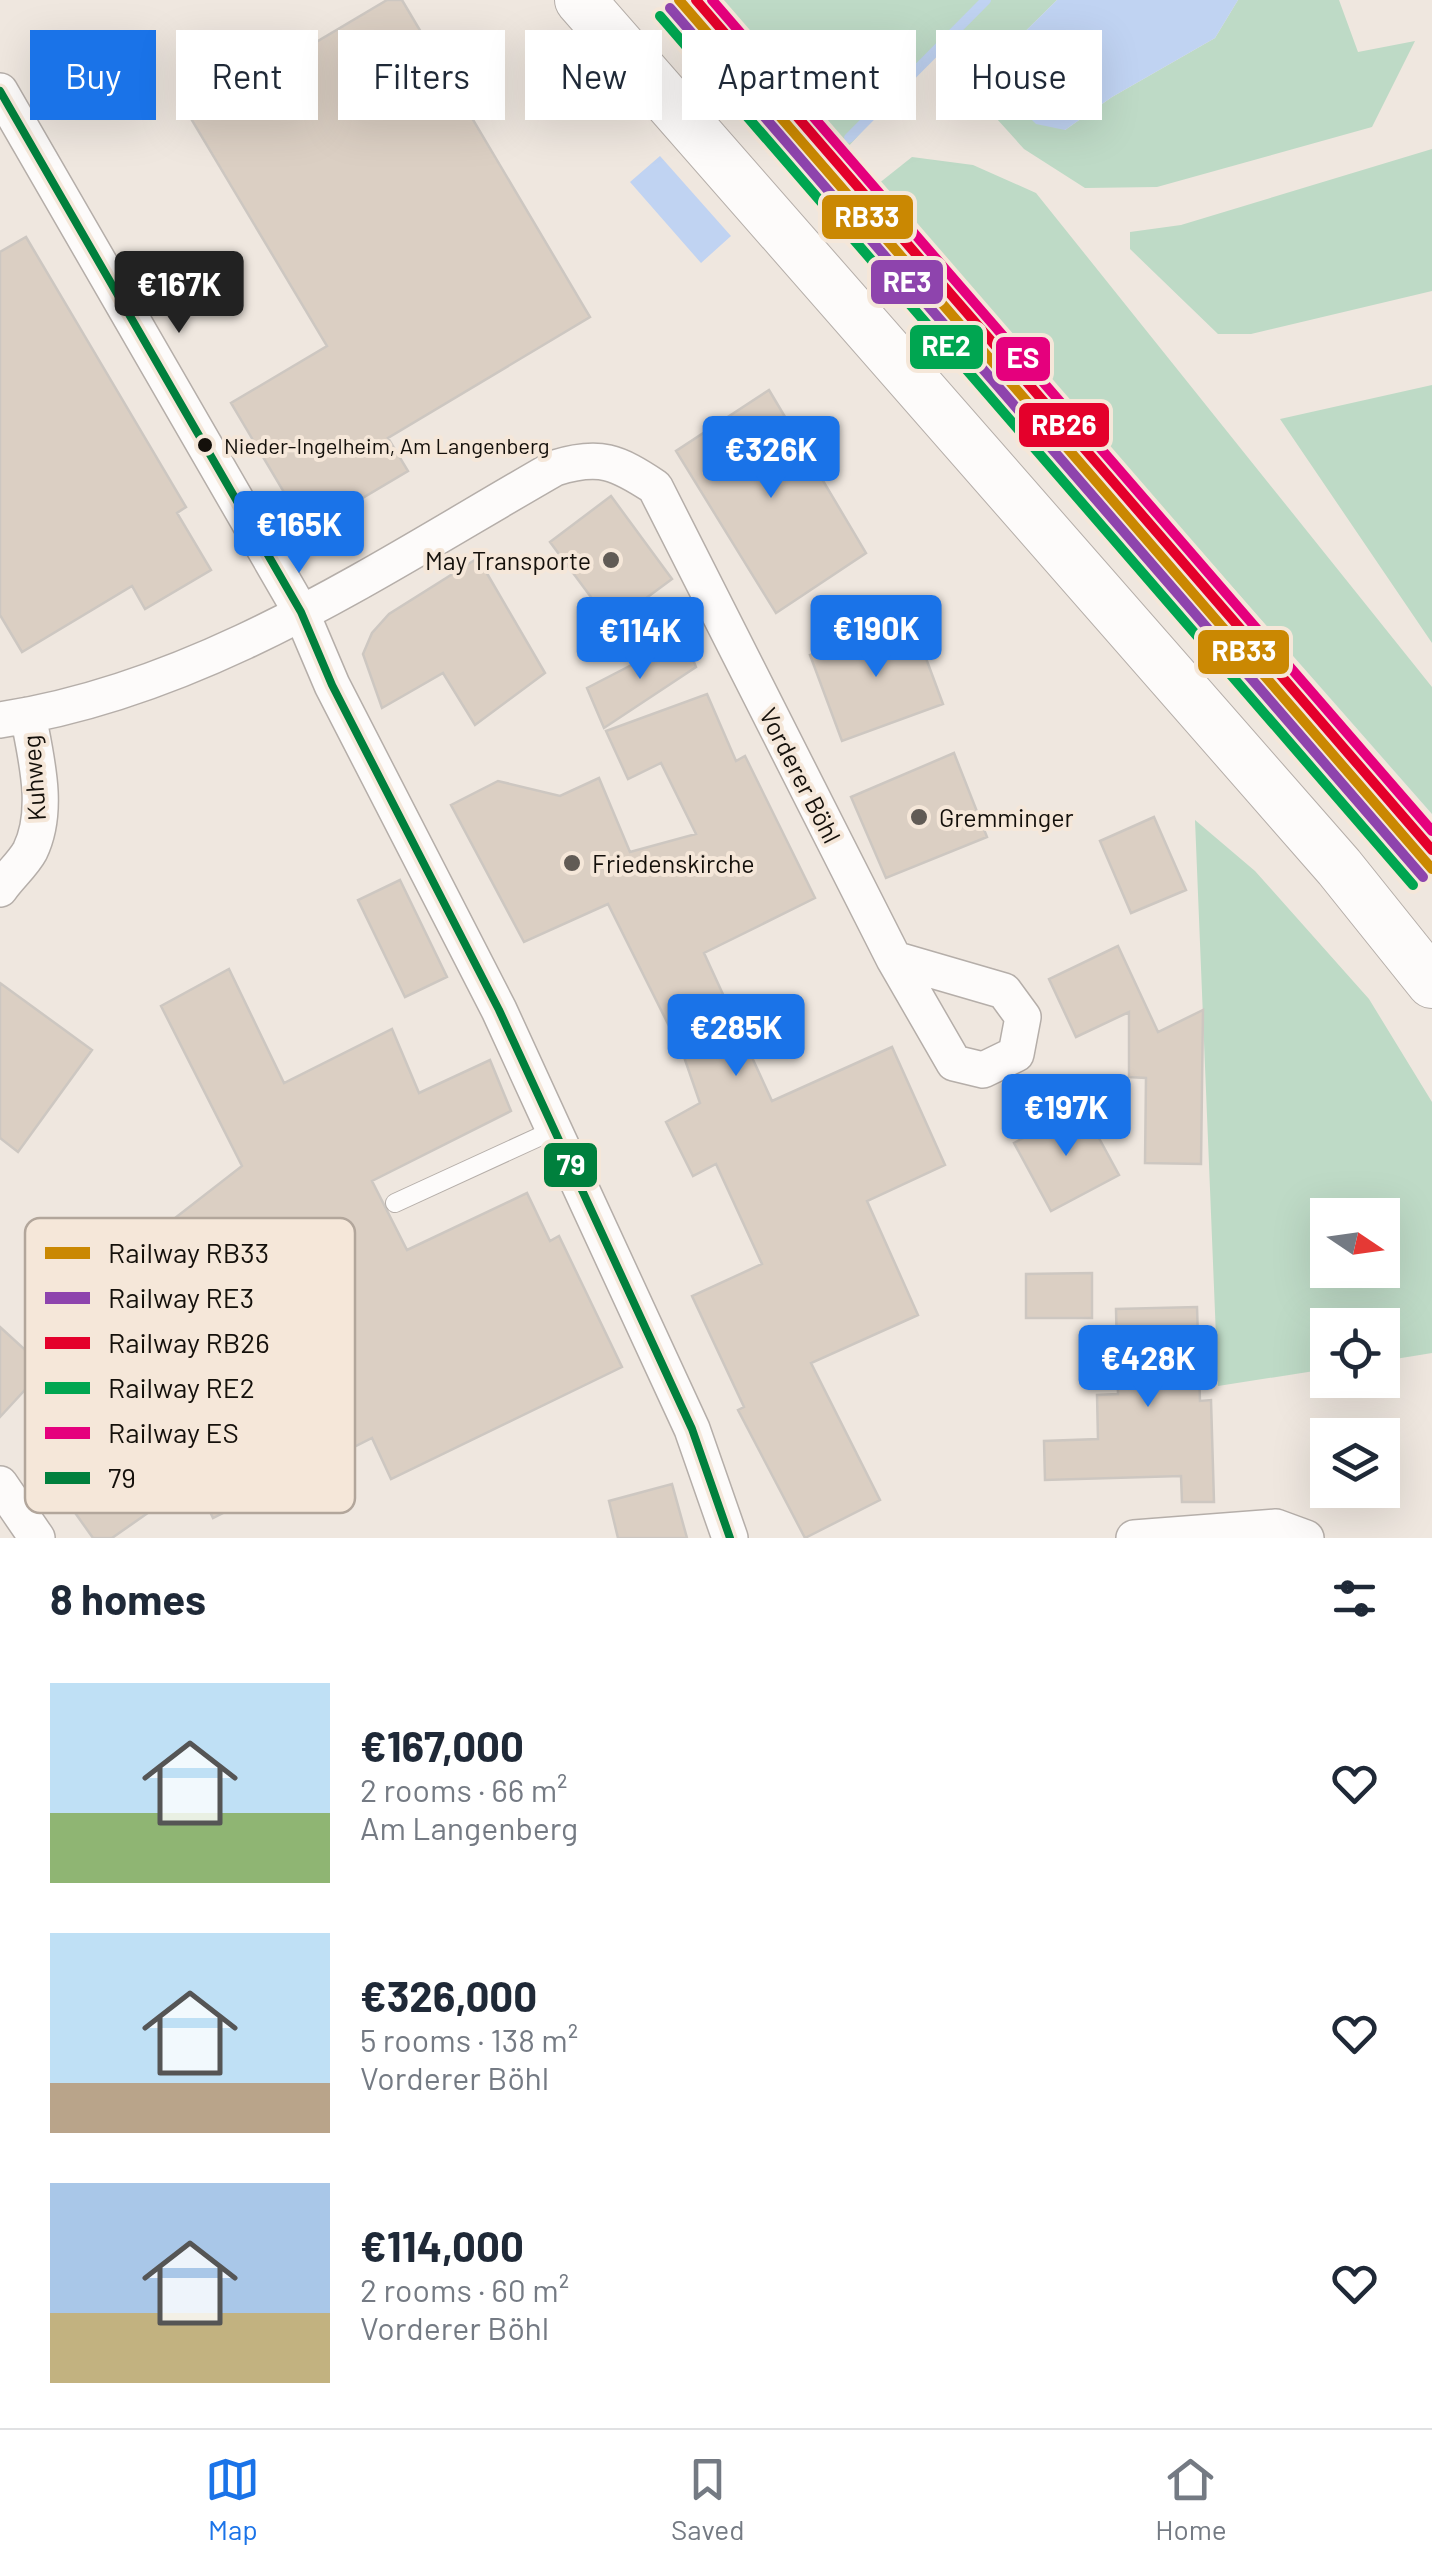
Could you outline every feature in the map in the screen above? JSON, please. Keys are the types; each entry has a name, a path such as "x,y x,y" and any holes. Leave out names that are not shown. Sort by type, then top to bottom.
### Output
{"main road":[{"path":"580,0 1339,867 1432,982"}],"street":[{"path":"0,92 301,612 332,685 499,1010 692,1428 730,1538"},
{"name":"Vorderer Böhl","path":"14,717 164,678 301,612 555,468 582,460 620,464 655,487 894,958"},
{"name":"Kuhweg","path":"0,889 28,854 39,825 37,760 14,717"},
{"path":"0,1484 38,1538"},
{"path":"1134,1538 1276,1527 1306,1538"}],"lane":[{"path":"396,1203 554,1130"}],"green space":[{"path":"717,0 1057,0 1027,30 936,30 936,49 916,72 916,30 743,30"},
{"path":"1238,0 1339,0 1358,52 1415,41 1372,127 1157,187 1085,188 1024,149 998,120 1051,120 1065,130 1079,120 1102,120 1102,104 1215,38"},
{"path":"822,120 872,120 847,148"},
{"path":"1432,149 1432,291 1251,334 1218,334 1130,249 1130,232 1181,225"},
{"path":"912,157 973,165 1036,193 1432,687 1432,814 878,184"},
{"path":"1432,385 1432,643 1280,419"},
{"path":"1195,820 1255,871 1369,999 1432,1102 1432,1353 1400,1358 1400,1308 1310,1308 1310,1372 1218,1386"}],"water":[{"path":"1057,0 1238,0 1215,38 1102,104 1102,30 1027,30"},
{"path":"1032,120 1079,120 1065,130"},
{"path":"660,156 731,236 701,263 630,182"}],"building":[{"path":"387,0 402,0 420,30 338,30 338,120 473,120 590,317 388,438 408,471 307,531 231,403 327,346 192,120 318,120 318,41"},
{"path":"26,237 186,507 177,513 211,570 145,609 132,586 22,652 0,615 0,252"},
{"path":"769,390 866,553 776,613 676,451"},
{"name":"May Transporte","path":"611,496 672,579 611,624 550,542"},
{"path":"478,558 545,673 475,725 443,673 382,708 363,654 372,633 389,614"},
{"path":"911,618 943,704 842,741 810,655"},
{"path":"684,638 696,667 604,728 587,688"},
{"path":"707,694 736,761 745,756 815,898 704,953 772,1101 892,1047 945,1165 867,1201 918,1315 811,1363 880,1500 805,1538 738,1410 744,1407 692,1296 762,1264 716,1164 693,1176 666,1122 700,1103 683,1054 608,904 524,942 451,805 498,781 560,796 599,778 630,852 696,834 661,763 628,779 606,731"},
{"name":"Gremminger","path":"954,753 987,837 886,878 851,797"},
{"path":"1154,817 1186,890 1131,913 1100,841"},
{"path":"400,880 447,977 405,997 358,900"},
{"path":"1118,946 1158,1032 1203,1010 1201,1164 1145,1163 1146,1078 1129,1077 1129,1012 1076,1037 1049,979"},
{"path":"229,969 284,1083 392,1029 419,1093 490,1060 511,1111 372,1181 407,1250 527,1193 550,1241 559,1236 622,1367 391,1479 372,1438 355,1447 355,1218 175,1218 242,1166 161,1006"},
{"path":"0,983 92,1050 18,1152 0,1138"},
{"path":"1082,1107 1119,1175 1051,1211 1014,1143"},
{"path":"1092,1273 1092,1318 1026,1318 1026,1274"},
{"path":"1197,1307 1200,1401 1211,1400 1214,1502 1182,1502 1181,1476 1045,1480 1044,1441 1098,1439 1097,1395 1118,1394 1116,1309"},
{"path":"0,1327 25,1350 25,1390 0,1417"},
{"path":"672,1484 687,1538 618,1538 609,1501"},
{"path":"75,1513 148,1513 112,1538 93,1538"}],"waterway":[{"path":"849,138 986,0"}],"rail line":[{"name":"RB33","path":"679,0 1432,869"},
{"name":"RB26","path":"696,0 1432,850"},
{"name":"ES","path":"712,0 1432,831"},
{"name":"RE3","path":"670,8 1423,877"},
{"name":"RE2","path":"660,16 1413,885"}],"transit line":[{"name":"79","path":"0,91 301,612 332,685 499,1010 692,1429 730,1538"}],"place":[{"name":"Nieder-Ingelheim, Am Langenberg","path":"205,445"},
{"name":"May Transporte","path":"611,560"},
{"name":"Gremminger","path":"919,817"},
{"name":"Friedenskirche","path":"572,863"}]}
